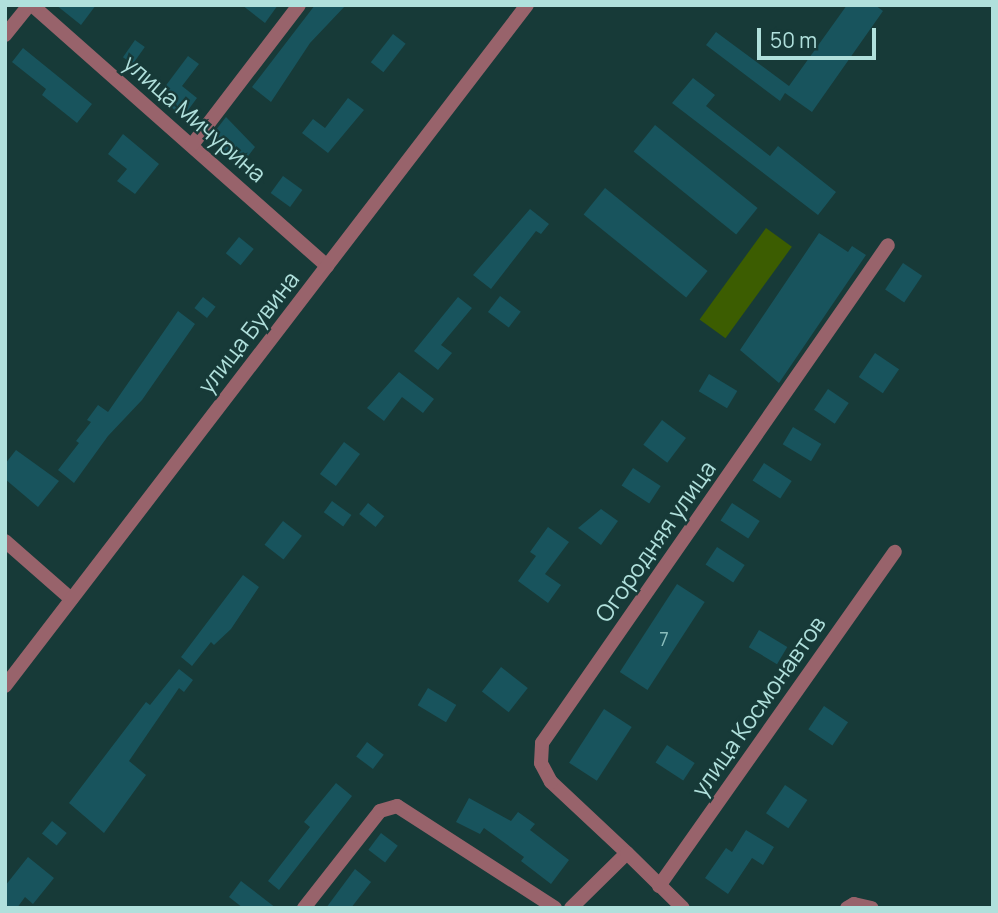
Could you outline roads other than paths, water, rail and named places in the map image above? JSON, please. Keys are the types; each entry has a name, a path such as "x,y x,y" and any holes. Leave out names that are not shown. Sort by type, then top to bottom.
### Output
{"street":[{"path":"5,35 30,5"},
{"name":"улица Мичурина","path":"30,5 327,266"},
{"path":"191,145 299,5"},
{"name":"улица Бувина","path":"5,686 527,5"},
{"name":"Огородняя улица","path":"683,908 551,782 541,763 542,743 888,245"},
{"path":"5,541 71,599"},
{"name":"улица Космонавтов","path":"659,886 895,552"},
{"path":"303,908 380,811 397,806 438,829 555,908"},
{"path":"571,908 627,853"},
{"path":"847,908 855,904 872,908"}]}
